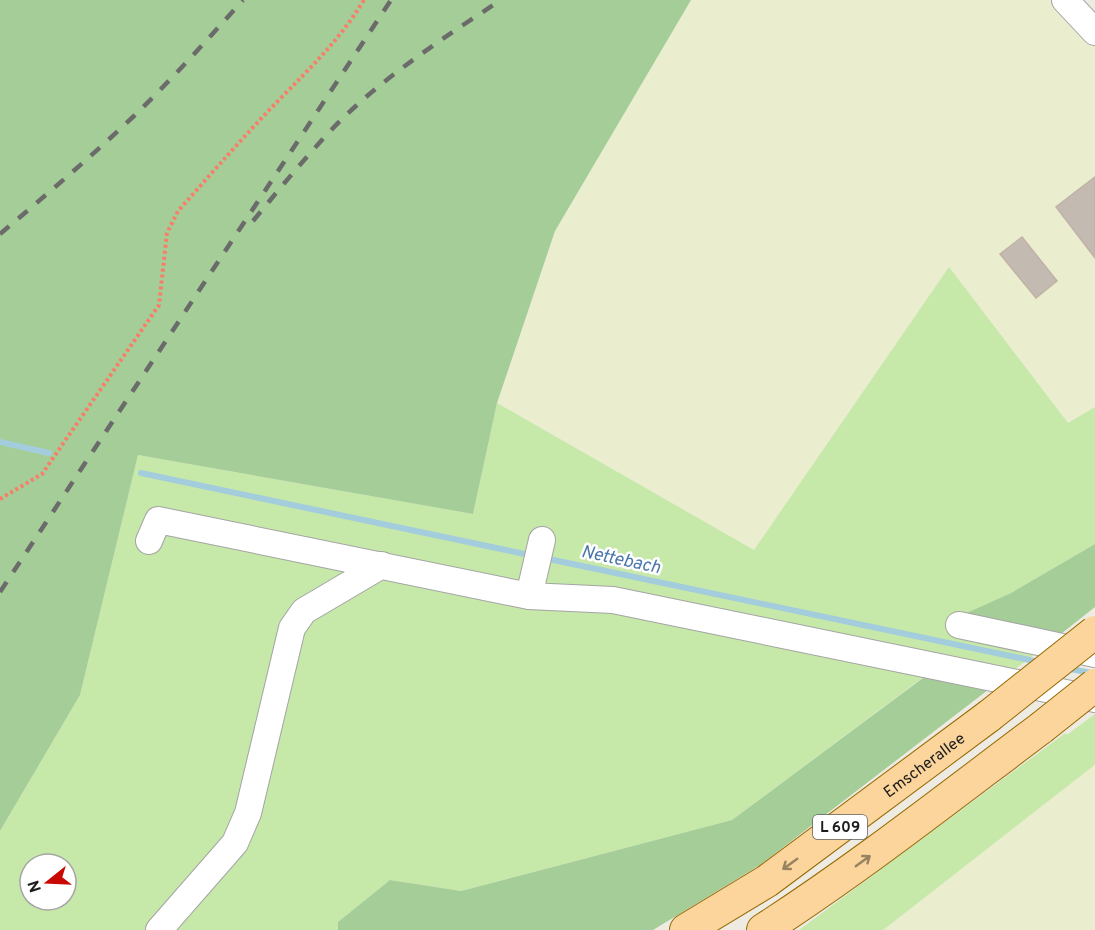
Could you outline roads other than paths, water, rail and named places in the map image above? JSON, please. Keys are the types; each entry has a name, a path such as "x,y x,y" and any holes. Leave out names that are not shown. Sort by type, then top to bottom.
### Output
{"main road":[{"name":"Emscherallee","path":"686,930 767,881 989,716 1095,632"},
{"name":"L 609","path":"763,930 798,908 899,835 1095,685"}],"street":[{"path":"1065,0 1095,32"},
{"path":"149,541 158,520 530,596 613,600 958,669 1095,699"},
{"path":"530,596 542,540"},
{"path":"159,930 235,843 248,813 292,628 304,611 382,565"},
{"path":"959,625 1095,654"}],"waterway":[{"name":"Nettebach","path":"0,442 49,453"},
{"name":"Nettebach","path":"141,473 534,556"},
{"name":"Nettebach","path":"544,558 1039,662"},
{"name":"Nettebach","path":"1066,668 1091,673"}],"railway":[{"path":"0,234 135,115 177,73 243,0"},
{"path":"0,592 391,0"},
{"path":"253,221 297,168 360,102 419,56 501,0"}]}
